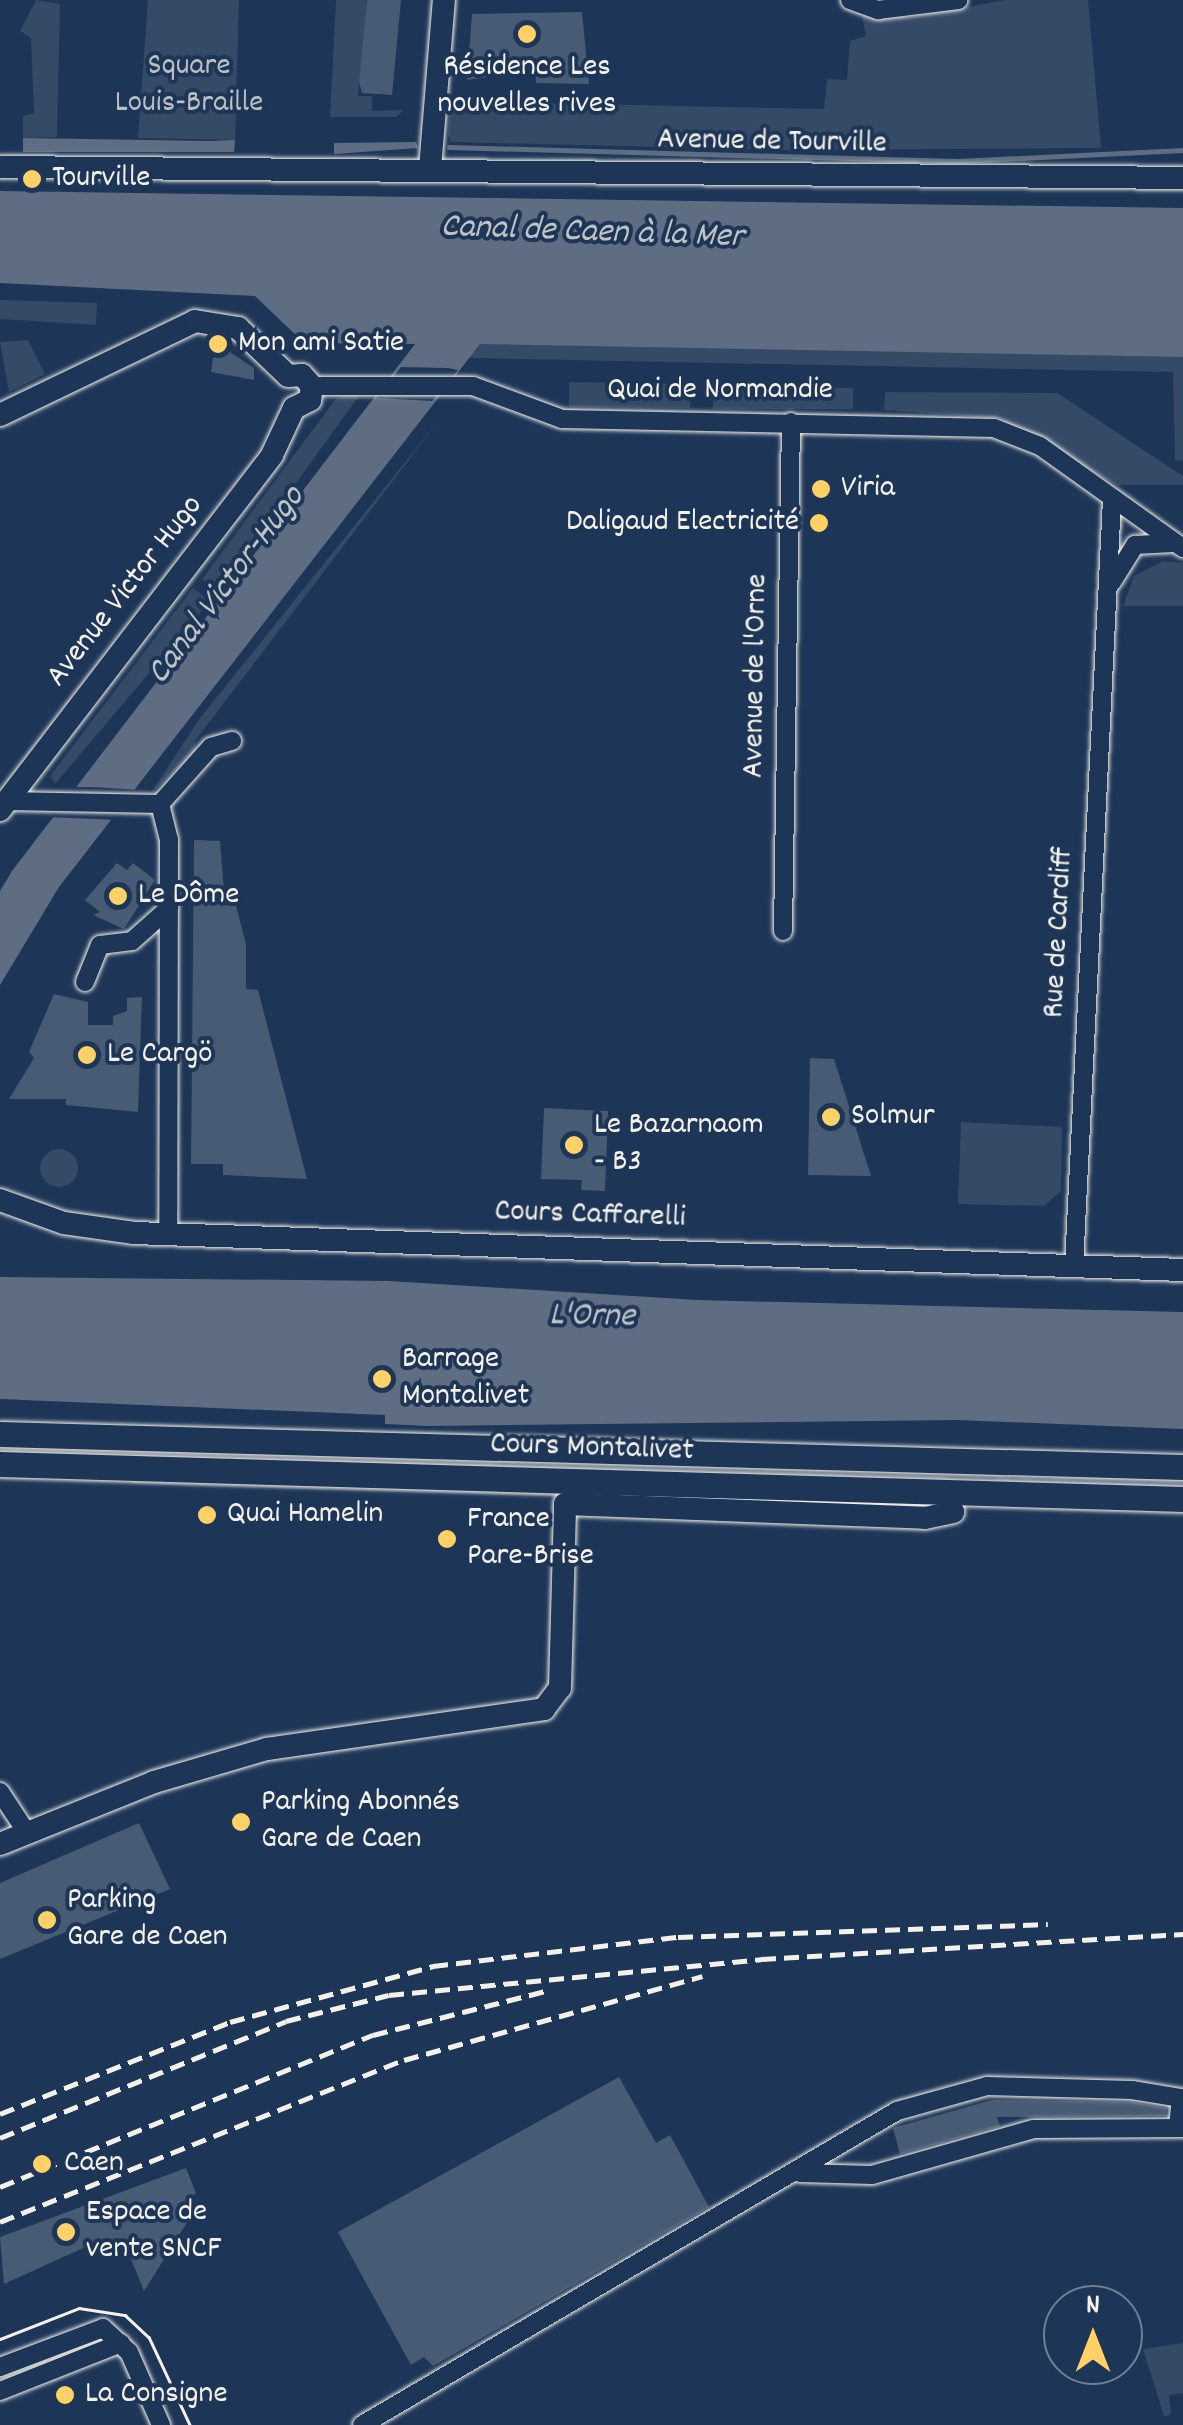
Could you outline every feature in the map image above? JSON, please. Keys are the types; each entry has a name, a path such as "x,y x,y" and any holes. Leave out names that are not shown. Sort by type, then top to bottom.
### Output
{"main road":[{"name":"Cours Montalivet","path":"0,1434 1183,1467"},
{"name":"Cours Montalivet","path":"0,1464 1183,1499"}],"street":[{"path":"430,170 444,0"},
{"path":"850,0 878,10 958,0"},
{"name":"Avenue de Tourville","path":"0,168 1183,178"},
{"path":"0,415 195,321 226,322 263,346 288,376"},
{"path":"302,375 312,386 310,400 294,408 280,396 288,376 302,375"},
{"name":"Quai de Normandie","path":"312,386 446,384 513,401 562,419 994,428 1040,446 1180,546"},
{"name":"Avenue Victor Hugo","path":"3,805 272,454 294,408"},
{"name":"Avenue de l'Orne","path":"782,931 791,422"},
{"name":"Rue de Cardiff","path":"1074,1266 1112,500"},
{"name":"Rue de Cardiff","path":"1107,602 1135,545 1180,546"},
{"path":"3,805 160,804 211,747 232,741"},
{"path":"160,804 168,826 168,1234"},
{"path":"85,982 100,944 132,942 169,908"},
{"name":"Cours Caffarelli","path":"0,1200 64,1223 168,1234 1183,1270"},
{"name":"Cours Montalivet","path":"27,1833 154,1782 267,1750 544,1709 560,1688 565,1504 925,1518 953,1512"},
{"path":"0,1792 27,1833 1,1842"},
{"path":"362,2425 442,2372 799,2173 897,2111 987,2086 1181,2098 1181,2128 1034,2129 872,2175 799,2173"},
{"path":"0,2367 102,2328 121,2344 161,2425"},
{"path":"0,2392 121,2344"}],"green space":[{"path":"36,0 60,4 57,137 23,138 23,116 34,113 31,38 20,31"},
{"name":"Square Louis-Braille","path":"148,0 239,0 235,140 138,138"},
{"path":"336,0 367,0 358,96 372,96 372,111 404,110 396,117 330,117"},
{"path":"1005,0 1088,0 1101,148 787,150 451,142 448,133 451,101 824,109 827,79 847,80 850,41 866,36 862,16 913,17"},
{"path":"0,300 97,303 96,325 0,319"},
{"path":"28,340 45,374 9,392 0,342"},
{"path":"480,343 1183,357 1183,461 1175,460 1173,372 467,358"},
{"path":"569,382 691,384 690,408 569,407"},
{"path":"713,385 853,388 853,409 713,409"},
{"path":"885,392 1057,393 1183,476 1183,485 1117,485 999,418 884,410"},
{"path":"348,394 359,396 218,591 202,579 335,400"},
{"path":"440,419 195,741 196,751 151,793 200,718"},
{"path":"1163,561 1183,563 1183,606 1123,606 1134,576"},
{"path":"193,588 210,601 55,784 50,776"},
{"path":"961,1122 1062,1127 1061,1191 1044,1206 958,1204"},
{"path":"59,1149 72,1155 78,1168 72,1181 59,1187 46,1181 40,1168 46,1155"},
{"path":"130,1455 943,1476 950,1480 132,1459"},
{"path":"996,1478 1183,1478 1183,1491 991,1483"},
{"path":"129,1480 944,1500 946,1508 132,1484"},
{"path":"1183,2343 1183,2393 1169,2395 1171,2415 1164,2416 1143,2349"}],"water":[{"path":"23,138 235,140 234,152 23,152"},
{"path":"416,142 418,148 334,154 334,143"},
{"name":"Canal de Caen à la Mer","path":"0,191 1183,208 1183,357 480,344 59,887 0,985 0,891 12,871 415,344 304,343 255,296 0,283"},
{"name":"L'Orne","path":"0,1277 389,1281 697,1300 1183,1312 1183,1429 958,1420 428,1426 385,1424 385,1415 0,1399"}],"pier":[{"path":"401,367 458,370 432,401 376,398"},
{"path":"69,787 140,790 118,820 46,817"}],"building":[{"path":"367,0 401,0 392,95 362,93 359,82"},
{"name":"Résidence Les nouvelles rives","path":"582,12 589,84 536,83 536,74 523,72 467,80 472,14"},
{"path":"215,342 254,368 254,380 211,372"},
{"path":"194,840 220,841 225,905 236,906 246,944 246,989 258,990 307,1179 223,1175 223,1164 191,1164"},
{"name":"Le Dôme","path":"117,863 127,870 133,863 155,880 124,929 93,915 100,912 85,900"},
{"name":"Le Cargö","path":"54,994 88,1002 88,1025 113,1025 113,1016 127,1011 127,998 142,997 138,1112 66,1105 66,1099 9,1099 34,1058 29,1052"},
{"name":"Solmur","path":"810,1058 834,1059 871,1176 808,1175"},
{"name":"Le Bazarnaom - B3","path":"544,1108 608,1111 605,1191 581,1190 582,1180 541,1179"},
{"name":"Parking Gare de Caen","path":"139,1823 170,1889 0,1959 0,1883"},
{"path":"619,2077 656,2143 670,2135 709,2207 433,2366 424,2357 411,2365 338,2232"},
{"path":"992,2100 1131,2102 1166,2108 1166,2116 997,2117 1000,2126 900,2154 893,2128"},
{"path":"186,2168 196,2193 183,2204 190,2218 144,2291 127,2249 103,2239 4,2284 0,2237"}],"waterway":[{"path":"449,147 957,161 1183,150"}],"tram line":[{"path":"0,2339 79,2308 125,2315 149,2337 190,2425"}],"railway":[{"path":"0,2114 230,2022 433,1966 678,1937 1048,1924"},
{"path":"0,2138 286,2021 389,1995 761,1959 1183,1934"},
{"path":"0,2222 404,2060 702,1976"},
{"path":"0,2187 373,2035 549,1990"}],"place":[{"name":"Résidence Les nouvelles rives","path":"527,34"},
{"name":"Tourville","path":"32,179"},
{"name":"Mon ami Satie","path":"218,344"},
{"name":"Viria","path":"821,489"},
{"name":"Daligaud Electricité","path":"819,523"},
{"name":"Le Dôme","path":"118,896"},
{"name":"Le Cargö","path":"87,1055"},
{"name":"Solmur","path":"831,1117"},
{"name":"Le Bazarnaom - B3","path":"574,1145"},
{"name":"Barrage Montalivet","path":"382,1379"},
{"name":"Quai Hamelin","path":"207,1515"},
{"name":"France Pare-Brise","path":"447,1539"},
{"name":"Parking Abonnés Gare de Caen","path":"241,1822"},
{"name":"Parking Gare de Caen","path":"47,1920"},
{"name":"Caen","path":"42,2164"},
{"name":"Espace de vente SNCF","path":"66,2232"},
{"name":"La Consigne","path":"65,2395"}],"water label":[{"name":"Canal Victor-Hugo","path":"227,586"}]}
